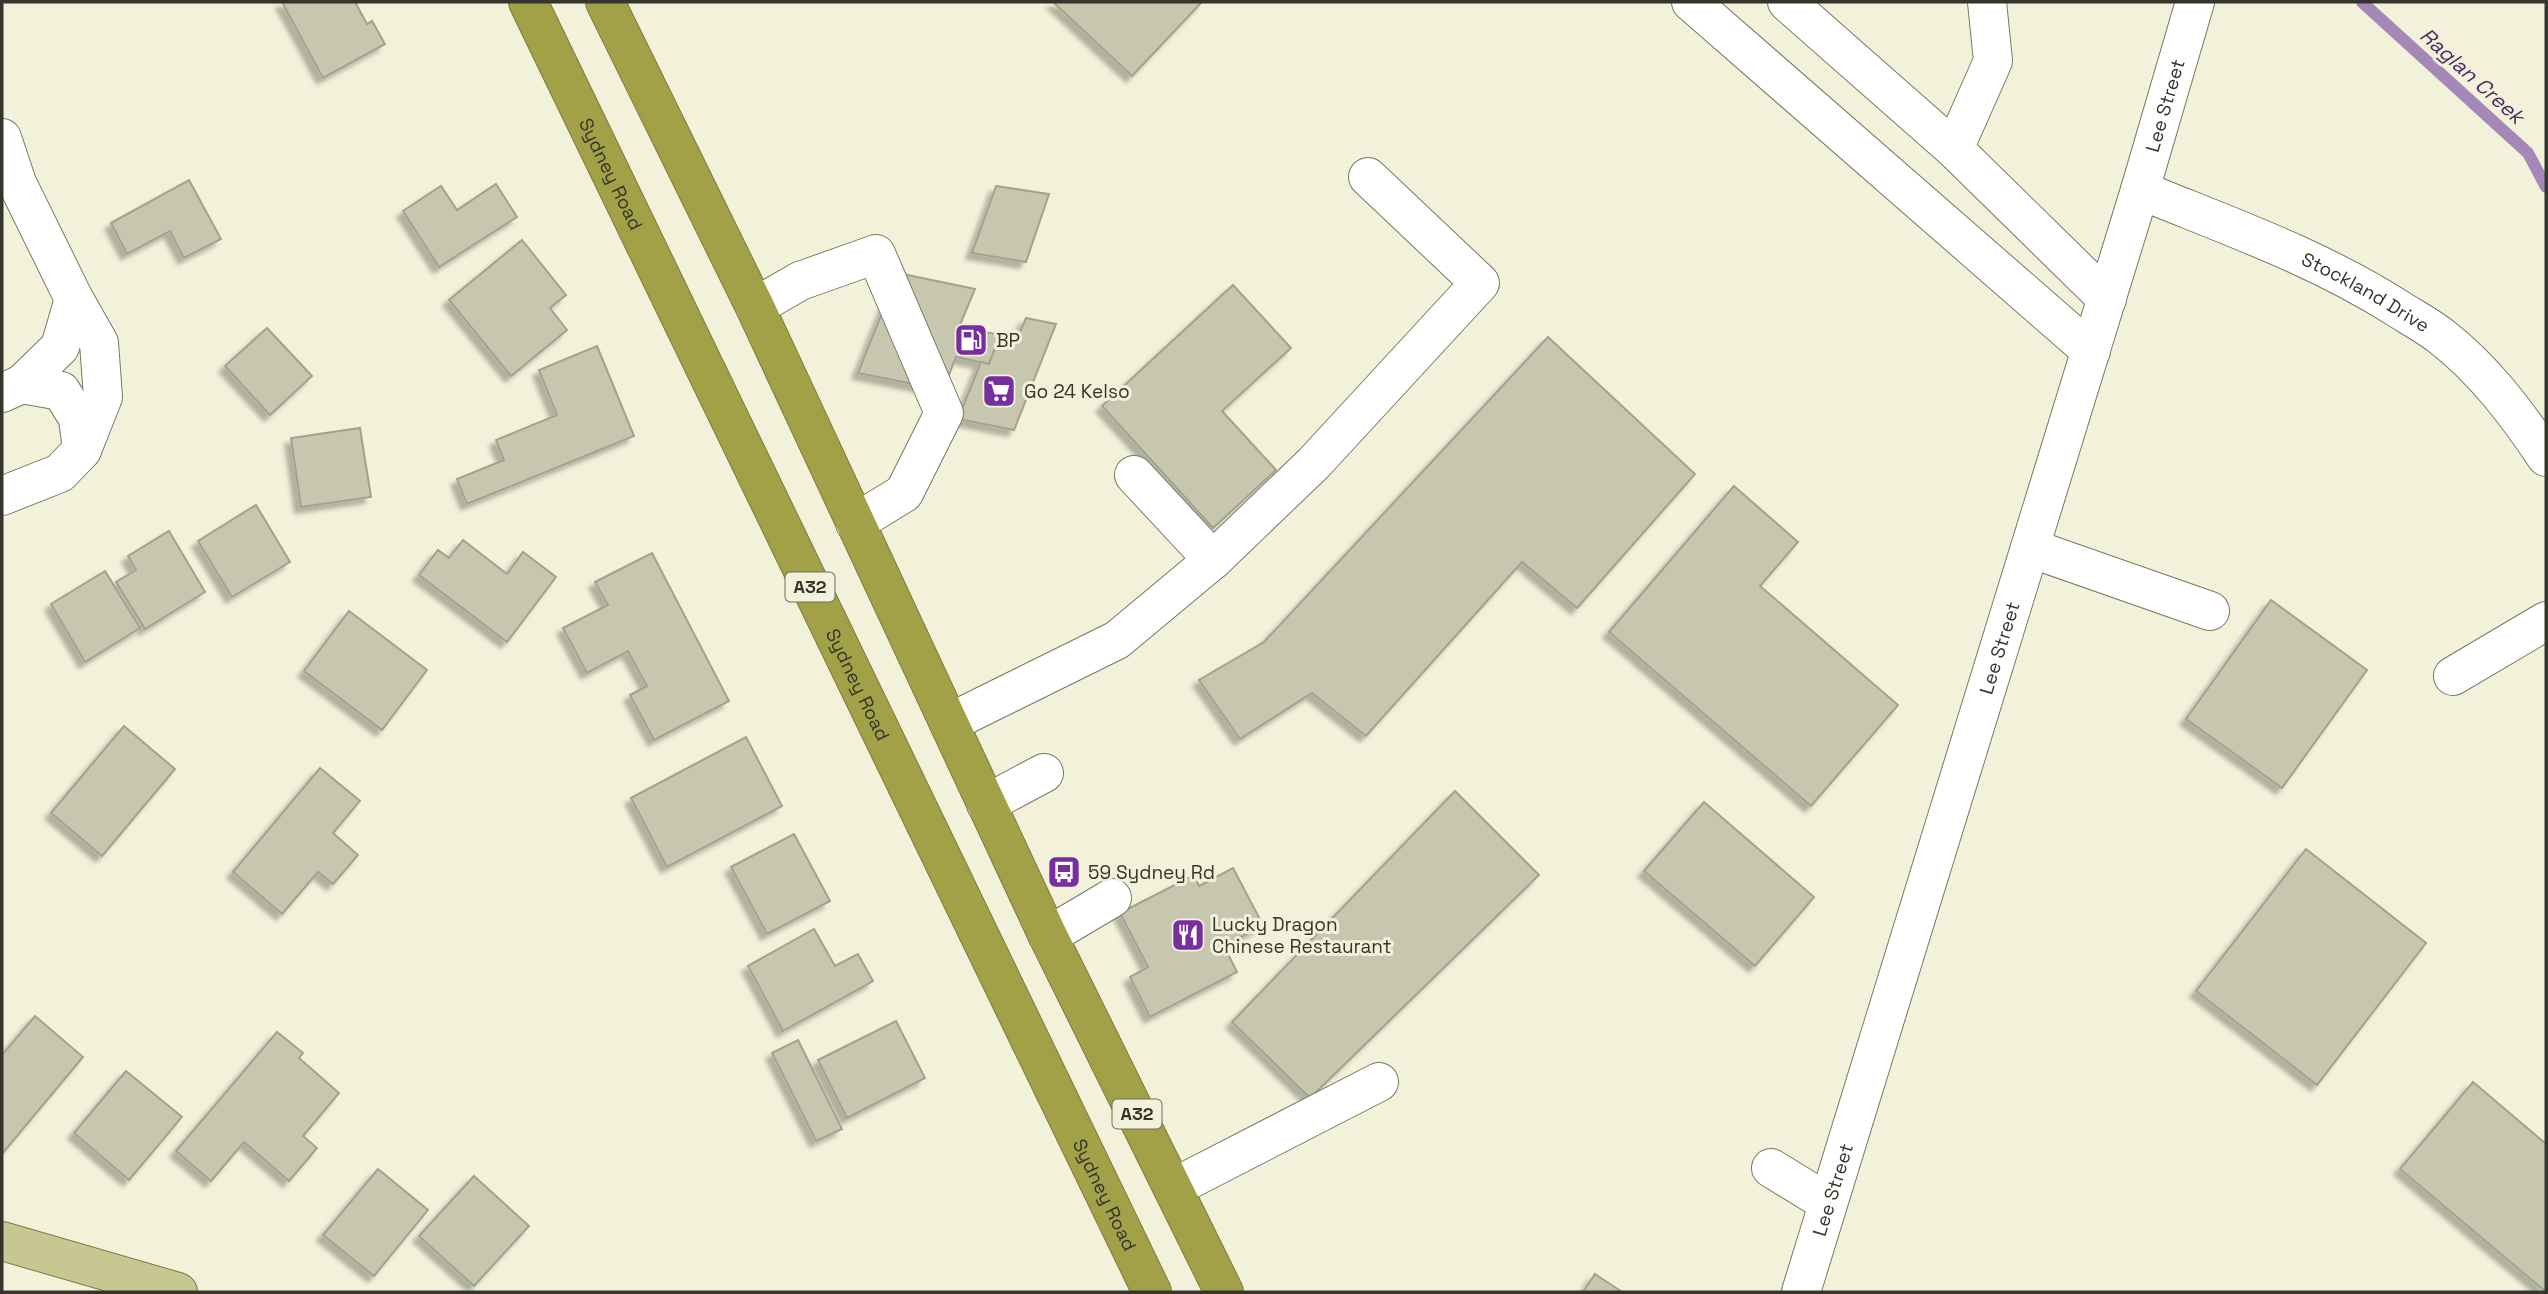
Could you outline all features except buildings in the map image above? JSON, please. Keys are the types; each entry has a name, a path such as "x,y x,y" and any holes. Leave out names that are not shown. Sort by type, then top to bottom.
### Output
{"highway":[{"name":"Sydney Road","path":"528,2 1152,1292"},
{"name":"A32","path":"606,2 755,307 1048,936 1224,1292"}],"main road":[{"path":"2,1241 178,1292"}],"street":[{"path":"1691,2 2091,351"},
{"path":"1787,2 1954,149 2107,299"},
{"path":"1954,149 1993,61 1987,2"},
{"name":"Lee Street","path":"1801,1292 2140,191 2190,5"},
{"path":"2,138 17,183 74,299 100,343 103,397 82,450 60,473 2,496"},
{"path":"949,723 1117,640 1213,560 1314,463 1480,283 1368,177"},
{"name":"Stockland Drive","path":"2140,191 2280,246 2355,281 2441,336 2514,408 2546,457"},
{"path":"755,307 800,281 876,254 944,414 904,493 855,523"},
{"path":"12,388 60,347 74,299"},
{"path":"12,388 61,391 78,418 82,450"},
{"path":"1134,475 1213,560"},
{"path":"2030,548 2210,611"},
{"path":"2453,676 2546,621"},
{"path":"986,804 1044,773"},
{"path":"1048,936 1112,898"},
{"path":"1173,1188 1379,1082"},
{"path":"1771,1168 1828,1203"}],"waterway":[{"name":"Raglan Creek","path":"2362,2 2528,153 2546,187"}],"place":[{"name":"BP","path":"971,340"},
{"name":"Go 24 Kelso","path":"999,391"},
{"name":"59 Sydney Rd","path":"1064,872"},
{"name":"Lucky Dragon Chinese Restaurant","path":"1188,935"}]}
